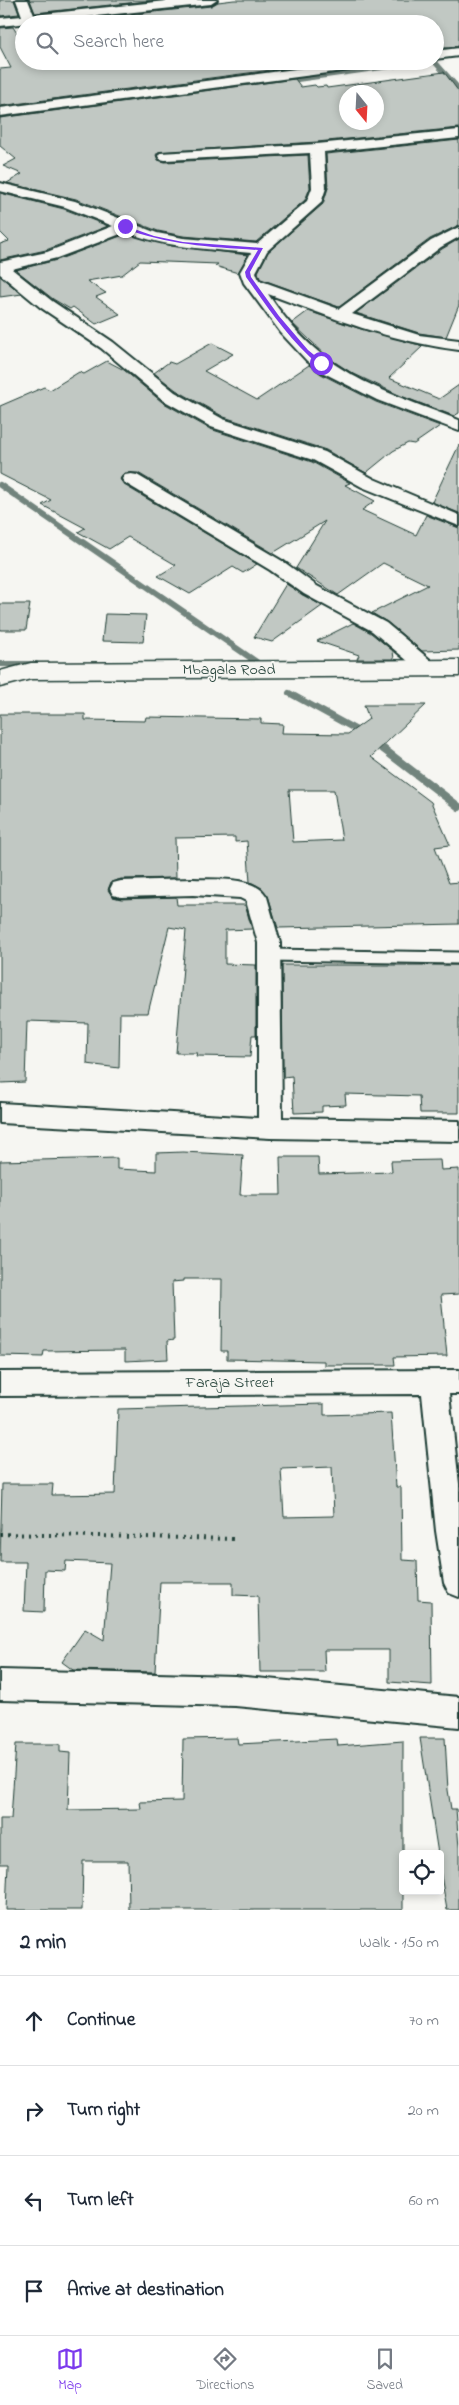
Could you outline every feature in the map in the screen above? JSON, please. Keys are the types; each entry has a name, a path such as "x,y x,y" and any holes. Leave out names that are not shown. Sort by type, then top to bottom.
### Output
{"street":[{"path":"22,0 28,15"},
{"path":"58,15 134,4 211,0"},
{"path":"0,22 15,20"},
{"path":"444,55 457,55"},
{"path":"0,112 320,70"},
{"path":"164,156 317,148 459,134"},
{"path":"317,148 319,188 314,203 261,249 248,272 252,283 277,318 315,359 340,376 459,426"},
{"path":"0,187 70,204 153,237 183,243 261,249"},
{"path":"1,267 52,255 125,226"},
{"path":"342,314 436,244 459,231"},
{"path":"1,267 46,304 107,345 169,396 209,418 319,456 368,483 459,521"},
{"path":"252,283 419,340 459,345"},
{"path":"131,479 277,566 290,578 316,594 371,622 405,644 428,668"},
{"name":"Mbagala Road","path":"0,680 31,671 459,668"},
{"name":"Mbagala Road","path":"0,680 29,687 459,684"},
{"path":"121,889 193,887 245,890 256,897 262,911 269,955 270,1128"},
{"path":"0,1113 270,1128 459,1130"},
{"path":"446,1382 450,1531 459,1583"},
{"name":"Faraja Street","path":"0,1384 446,1382"},
{"path":"0,1685 236,1691 459,1712"}],"lane":[{"path":"269,955 459,958"}],"path":[{"path":"0,1534 236,1539"}],"building":[{"path":"0,0 14,0 19,14 0,16"},
{"path":"30,0 157,0 35,13"},
{"path":"234,0 459,0 459,46 444,47 444,15 126,15 211,6 218,2"},
{"path":"13,27 15,30 15,70 271,70 0,106 0,69 11,68 0,47 0,28"},
{"path":"444,72 459,92 459,128 317,142 158,152 156,155 158,160 165,162 308,155 310,188 305,200 256,242 183,236 158,231 76,199 7,183 22,174 3,166 16,159 0,146 0,118 295,79 301,87 326,86 327,88 339,86 339,130 384,130 384,85 349,85"},
{"path":"459,140 459,225 430,239 339,307 260,279 258,272 268,252 323,204 328,188 326,154"},
{"path":"0,193 64,209 108,226 46,250 0,260 0,244 9,241 0,232"},
{"path":"126,234 172,246 248,255 238,273 215,266 218,264 140,261 122,275 87,281 106,293 96,297 120,314 96,324 73,307 70,309 53,299 16,270 57,260"},
{"path":"459,239 459,305 446,337 419,333 356,313 442,249"},
{"path":"0,276 22,294 0,297"},
{"path":"308,311 361,329 423,346 389,378 439,399 459,385 459,413 454,416 401,396 352,373 330,359 292,323"},
{"path":"212,343 233,354 204,371 257,400 309,365 321,374 376,402 440,426 414,444 408,443 393,451 366,473 326,450 224,417 176,390 154,373 169,362 175,364"},
{"path":"107,361 124,370 162,402 210,429 312,462 350,483 345,485 375,501 362,510 416,535 426,515 459,528 459,650 422,651 387,622 372,613 428,585 383,563 338,595 296,568 325,521 273,553 138,473 125,473 120,479 124,485 257,564 243,573 233,567 190,594 158,576 176,565 128,537 109,549 78,532 85,528 42,505 51,500 0,474 0,406 44,387 50,390 79,372 84,374"},
{"path":"459,445 459,513 432,502"},
{"path":"286,584 322,606 272,642 254,637"},
{"path":"0,604 30,604 26,630 0,630"},
{"path":"105,614 146,615 143,642 102,641"},
{"path":"353,623 371,633 393,651 394,659 357,659 359,655 317,641"},
{"path":"364,705 426,705 371,757 431,802 450,845 435,847 449,883 459,882 459,924 278,928 268,896 262,888 250,882 247,841 235,842 235,837 175,838 176,878 121,879 111,882 108,890 113,897 121,899 176,897 177,905 245,905 252,929 225,930 225,964 256,965 256,1035 252,1035 250,1057 196,1056 197,1053 176,1053 186,930 169,927 148,1013 120,1013 119,1068 87,1064 88,1023 27,1021 25,1082 0,1083 0,714 85,714 85,720 145,721 146,717 261,719 261,723 283,724 282,733 348,734 369,719","holes":["289,790 334,790 342,840 293,842"]},
{"path":"282,965 459,965 459,1113 420,1113 419,1096 345,1094 346,1105 322,1106 322,1112 294,1113 292,1076 283,1077"},
{"path":"183,1152 243,1155 240,1195 281,1195 280,1157 318,1157 319,1174 392,1172 391,1161 440,1160 441,1170 459,1169 459,1294 441,1295 447,1356 394,1357 395,1365 324,1365 324,1361 227,1359 227,1351 221,1351 222,1279 183,1279 183,1281 172,1282 174,1340 167,1341 168,1359 125,1361 125,1350 44,1351 43,1357 0,1356 0,1161 117,1158 117,1169 156,1171 156,1153"},
{"path":"324,1404 324,1415 391,1413 396,1487 401,1487 402,1560 417,1561 418,1600 431,1601 432,1685 389,1682 389,1650 324,1650 325,1672 260,1672 258,1596 233,1595 233,1582 160,1582 155,1672 73,1670 62,1662 85,1629 104,1640 110,1563 66,1561 65,1571 45,1570 44,1612 24,1611 26,1562 0,1562 2,1484 53,1484 52,1495 115,1494 118,1409","holes":["332,1467 334,1516 284,1517 281,1469"]},
{"path":"237,1738 238,1744 337,1739 338,1746 403,1741 403,1850 399,1850 399,1895 403,1895 403,1910 129,1910 128,1861 83,1861 82,1910 6,1910 8,1864 0,1864 0,1819 11,1819 16,1744 60,1744 60,1752 70,1753 68,1810 141,1809 140,1802 182,1801 183,1739"},
{"path":"420,1738 445,1738 448,1790 451,1809 456,1809 459,1848 459,1910 447,1910 444,1893 444,1850 437,1850"}],"waterway":[{"path":"287,81 365,70"},
{"path":"442,70 459,89"},
{"path":"0,118 117,103"},
{"path":"0,485 258,663"},
{"path":"0,664 36,664"},
{"path":"289,693 362,733 359,732"},
{"path":"373,741 459,807"}],"route":[{"path":"125,226 153,237 183,243 261,249 248,272 252,283 277,318 306,351 321,363"}]}
